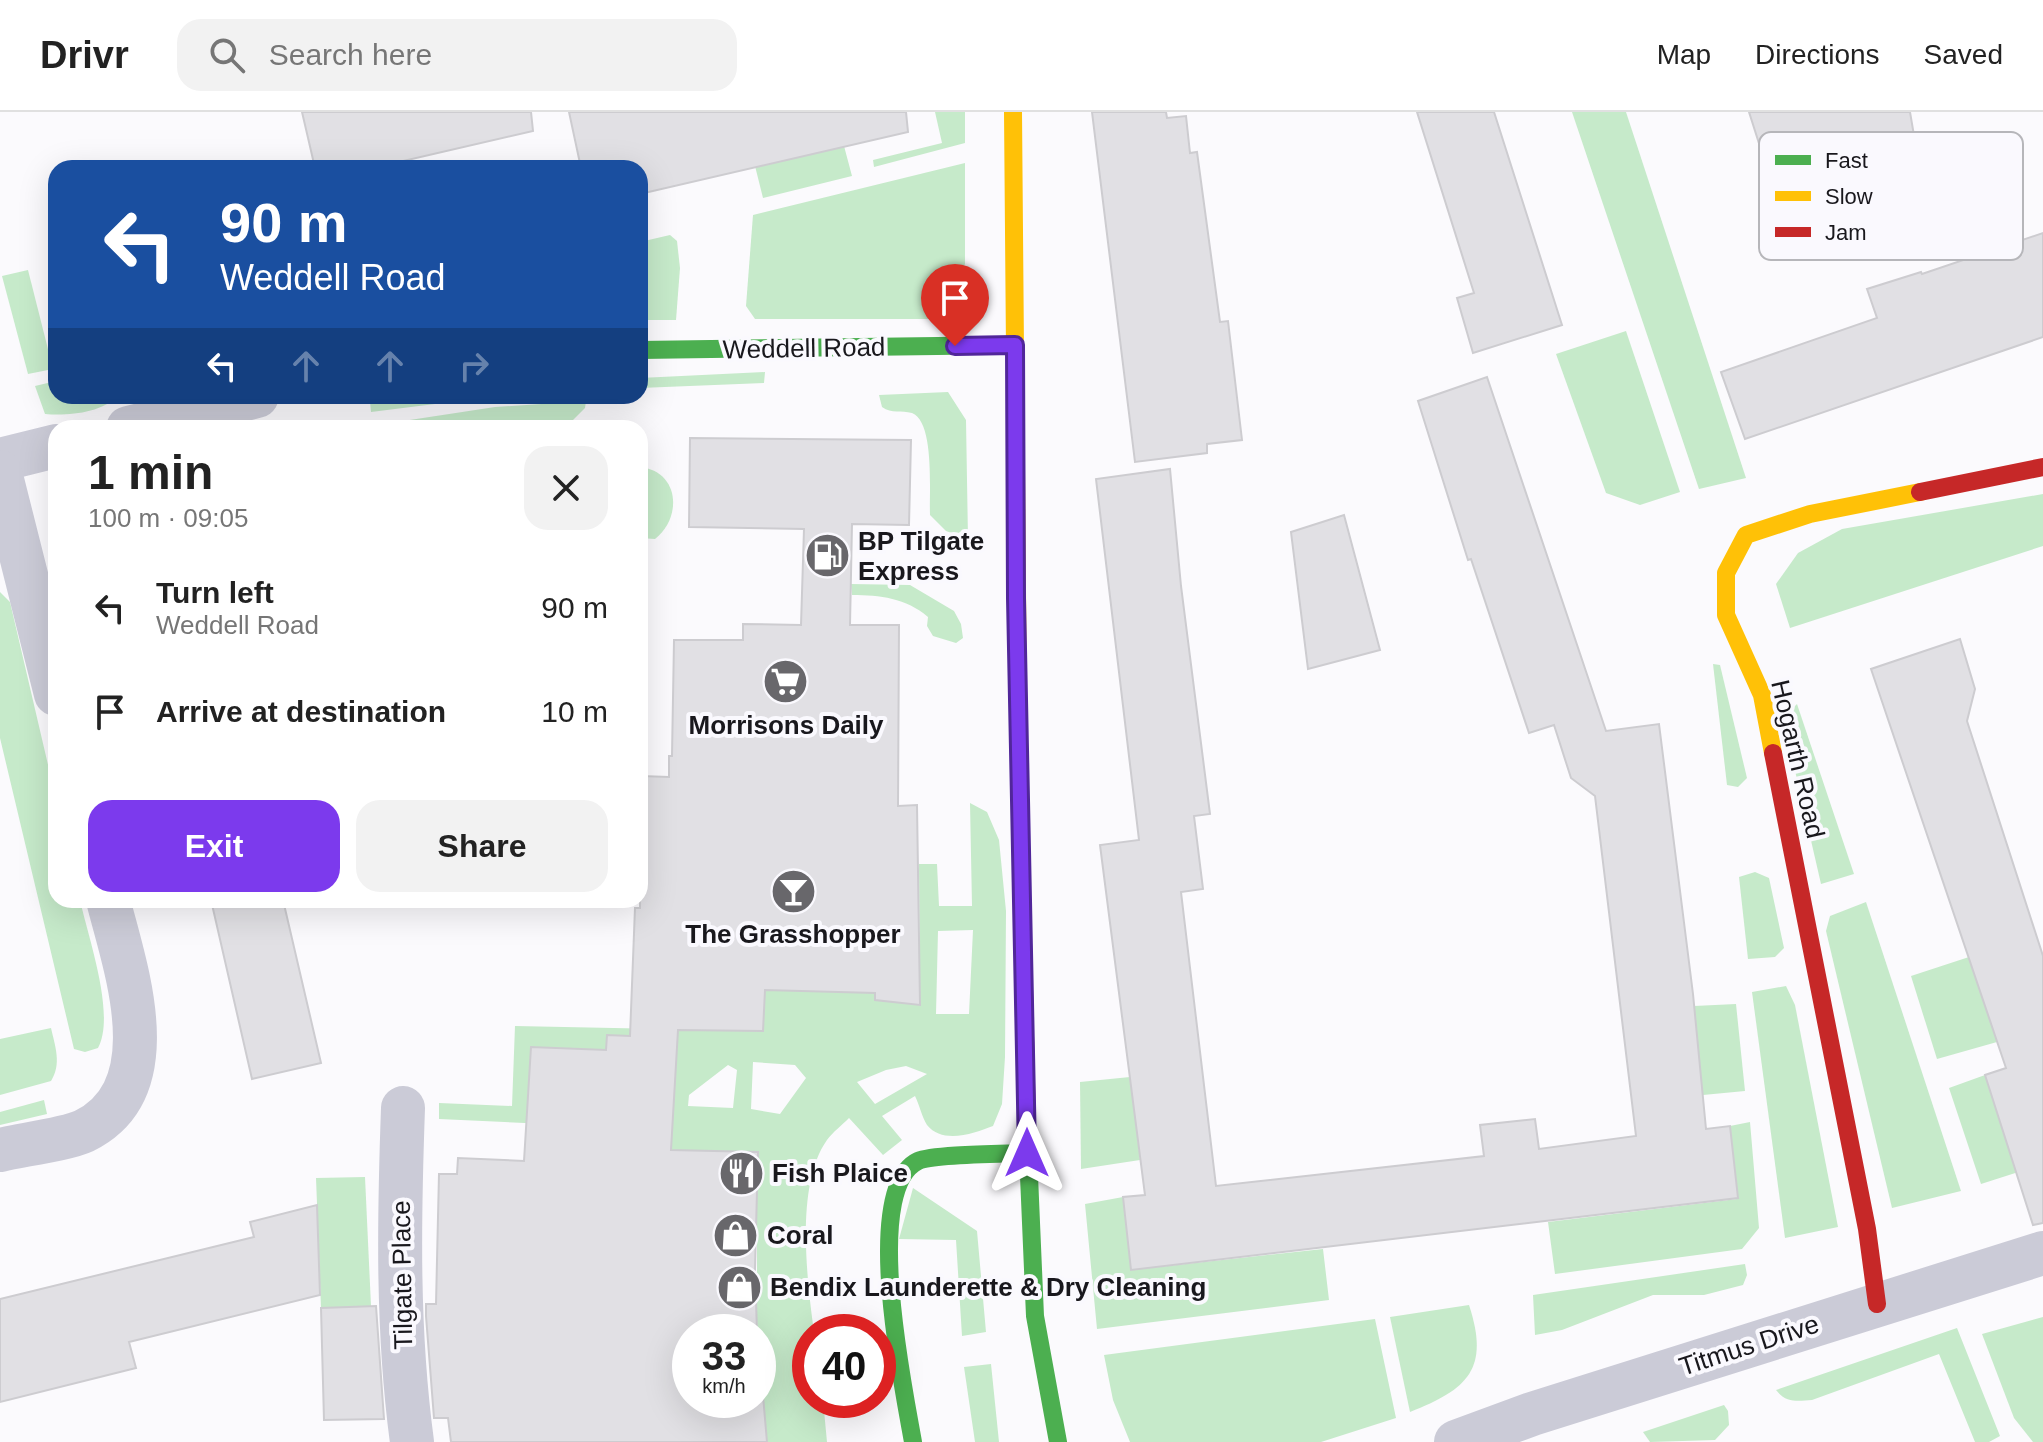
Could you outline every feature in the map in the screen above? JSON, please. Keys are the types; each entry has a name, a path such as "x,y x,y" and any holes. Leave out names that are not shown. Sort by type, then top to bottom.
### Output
{"street":[{"path":"1013,112 1016,598 1027,1153 1035,1316 1058,1442"},
{"name":"Weddell Road","path":"648,350 1015,345"},
{"path":"160,420 225,404"},
{"path":"0,460 48,448"},
{"name":"Hogarth Road","path":"1877,1304 1867,1229 1762,695 1726,615 1726,573 1746,535 1772,526 1810,514 2043,467"},
{"path":"0,472 48,662"},
{"path":"0,1150 83,1132 116,1108 131,1079 136,1043 132,1005 110,908"},
{"name":"Tilgate Place","path":"403,1108 399,1211 401,1319 412,1442"},
{"path":"913,1442 891,1297 889,1210 899,1177 909,1165 921,1159 1027,1153"},
{"name":"Titmus Drive","path":"1456,1442 1532,1414 2043,1253"}],"green space":[{"path":"935,112 965,112 965,143 874,167 873,160 942,143"},
{"path":"1572,112 1626,112 1746,478 1699,489"},
{"path":"844,146 852,176 763,198 755,166"},
{"path":"965,163 965,264 938,319 755,319 746,306 753,215"},
{"path":"670,235 677,241 680,268 676,320 648,320 648,240"},
{"path":"28,270 48,349 48,370 28,374 2,276"},
{"path":"1626,331 1680,492 1640,505 1606,493 1556,354"},
{"path":"765,372 764,383 648,388 648,378"},
{"path":"48,383 48,404 107,404 84,412 45,414 35,386"},
{"path":"948,392 966,420 968,539 946,531 930,515 928,443 919,419 912,413 882,407 879,395"},
{"path":"370,404 435,404 371,412"},
{"path":"586,404 573,420 410,420 495,407"},
{"path":"648,469 663,477 673,496 670,519 655,539 648,539"},
{"path":"2043,494 2043,546 1790,628 1776,584 1798,553 1842,529"},
{"path":"851,584 910,585 954,611 961,624 963,638 956,643 933,636 927,626 928,617 920,611 892,599 852,595"},
{"path":"0,592 10,602 48,765 48,908 82,908 99,976 103,1034 98,1048 85,1052 74,1049 0,738"},
{"path":"1713,664 1720,665 1747,778 1738,787 1727,785"},
{"path":"1797,704 1854,874 1821,884 1785,727 1791,710"},
{"path":"970,803 987,812 999,840 1006,911 1002,1104 993,1126 950,1136 942,1135 927,1125 915,1096 882,1116 902,1140 883,1155 849,1118 827,1140 810,1182 807,1207 807,1260 812,1314 792,1314 792,1418 825,1418 827,1442 767,1442 765,1418 776,1418 776,1314 757,1314 757,1153 618,1148 591,1126 439,1119 439,1103 512,1106 515,1026 762,1031 765,990 875,993 875,1000 920,1004 919,864 937,864 939,906 972,906","holes":["973,930 969,1014 936,1014 938,931","607,1036 677,1039 604,1110","531,1047 580,1049 577,1110 527,1107","753,1062 795,1065 806,1078 780,1114 751,1109","728,1065 737,1070 733,1108 688,1106 689,1095","906,1066 927,1074 875,1104 857,1082 886,1070"]},
{"path":"1755,872 1769,878 1784,948 1775,957 1748,959 1739,877"},
{"path":"1866,902 1961,1191 1892,1208 1826,931 1830,916"},
{"path":"1969,957 1997,1042 1937,1059 1911,976"},
{"path":"1786,986 1795,1005 1838,1227 1785,1238 1752,992"},
{"path":"1736,1004 1745,1091 1703,1095 1694,1006"},
{"path":"51,1028 57,1062 51,1081 0,1095 0,1039"},
{"path":"1985,1075 2008,1145 2043,1164 1981,1184 1949,1088"},
{"path":"1130,1077 1140,1160 1081,1169 1080,1082"},
{"path":"44,1100 47,1114 0,1125 0,1112"},
{"path":"1750,1122 1759,1228 1742,1249 1555,1274 1548,1222 1737,1199 1730,1126"},
{"path":"365,1177 371,1306 321,1308 316,1178"},
{"path":"913,1188 977,1231 986,1332 962,1336 956,1240 899,1239"},
{"path":"1123,1197 1131,1270 1323,1249 1329,1300 1097,1329 1085,1204"},
{"path":"1745,1264 1747,1275 1743,1285 1704,1295 1653,1295 1562,1330 1535,1335 1533,1295"},
{"path":"1469,1305 1477,1345 1469,1374 1447,1395 1410,1412 1390,1317"},
{"path":"2043,1317 2043,1442 2033,1442 2014,1418 1982,1334"},
{"path":"1375,1319 1396,1418 1321,1442 1130,1442 1113,1400 1104,1355"},
{"path":"1957,1328 2000,1436 1989,1442 1975,1442 1939,1354 1812,1400 1788,1399 1776,1390"},
{"path":"991,1364 999,1442 975,1442 964,1367"},
{"path":"1724,1405 1728,1411 1729,1425 1715,1440 1650,1442 1643,1432"}],"building":[{"path":"302,112 531,112 533,131 408,160 313,160"},
{"path":"569,112 906,112 908,132 648,192 648,160 579,160"},
{"path":"1092,112 1166,112 1167,118 1186,116 1190,153 1197,152 1220,322 1228,321 1242,440 1207,444 1207,453 1135,462"},
{"path":"1417,112 1494,112 1562,325 1473,353 1457,298 1474,293"},
{"path":"1749,112 1910,112 1913,132 1759,132 1759,143"},
{"path":"2043,233 2043,337 1745,439 1721,372 1877,318 1867,289 1963,260 2023,260 2023,240"},
{"path":"1487,377 1606,731 1659,724 1693,994 1706,1129 1730,1126 1738,1198 1131,1270 1123,1197 1145,1195 1100,845 1139,840 1096,479 1170,469 1181,586 1210,814 1194,816 1203,889 1181,892 1216,1186 1484,1156 1480,1125 1535,1119 1539,1149 1636,1136 1595,796 1571,778 1554,725 1529,733 1471,559 1468,560 1418,401"},
{"path":"690,438 911,440 909,525 852,524 850,625 899,625 898,806 917,805 920,1005 875,1000 875,993 765,990 763,1031 678,1030 671,1150 758,1152 756,1314 672,1314 672,1418 765,1418 767,1442 451,1442 448,1418 434,1418 426,1316 426,1304 436,1304 439,1174 457,1174 458,1158 524,1161 531,1047 606,1050 607,1035 630,1036 635,908 648,908 648,776 669,777 669,756 672,756 674,640 743,640 743,624 801,625 804,529 689,527"},
{"path":"1344,515 1380,650 1308,669 1291,532"},
{"path":"1960,639 1975,689 1967,721 2043,956 2043,1223 2033,1225 1985,1075 2006,1068 1871,669"},
{"path":"213,908 285,908 321,1063 252,1079"},
{"path":"317,1205 320,1295 129,1342 136,1368 0,1402 0,1299 254,1237 250,1222"},
{"path":"376,1306 384,1419 324,1420 321,1308"}],"traffic: fast":[{"path":"648,350 1015,345"},
{"path":"1027,1129 1035,1316 1058,1442"},
{"path":"913,1442 891,1292 889,1248 892,1209 901,1179 918,1161 926,1159 1027,1153"}],"traffic: slow":[{"path":"1013,112 1018,709"},
{"path":"1773,753 1762,695 1726,615 1726,573 1746,535 1810,514 1920,492"}],"traffic: jam":[{"path":"1920,492 2043,467"},
{"path":"1018,709 1027,1129"},
{"path":"1773,753 1867,1229 1877,1304"}],"place":[{"name":"BP Tilgate Express","path":"827,556"},
{"name":"Morrisons Daily","path":"786,682"},
{"name":"The Grasshopper","path":"793,891"},
{"name":"Fish Plaice","path":"741,1173"},
{"name":"Coral","path":"736,1235"},
{"name":"Bendix Launderette & Dry Cleaning","path":"739,1287"}],"route":[{"path":"955,346 1015,345 1016,598 1027,1153"}]}
